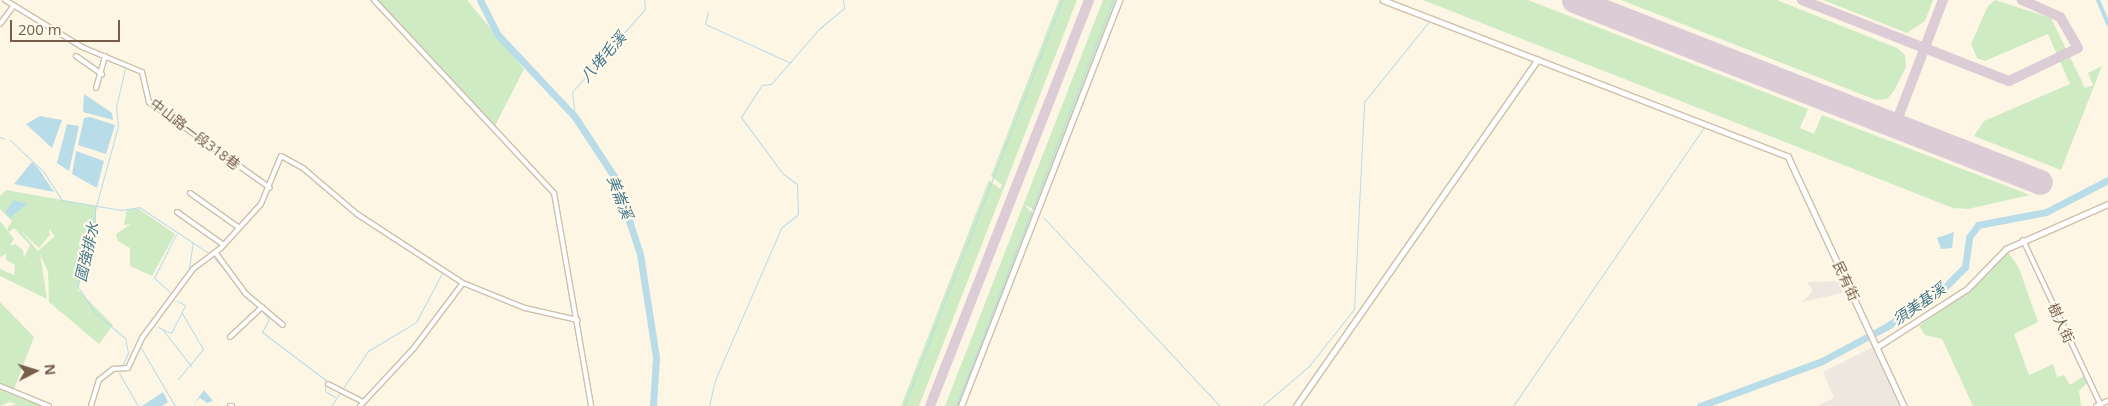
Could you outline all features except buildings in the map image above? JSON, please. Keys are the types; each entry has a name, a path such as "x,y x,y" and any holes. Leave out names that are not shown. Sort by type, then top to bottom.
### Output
{"street":[{"name":"中山路一段318巷","path":"5,0 12,8 105,56 142,72 149,102 270,188"},
{"path":"374,0 554,192 578,320 590,406"},
{"path":"961,406 1119,0"},
{"path":"1296,406 1536,60 1383,0"},
{"path":"0,24 12,8"},
{"path":"76,56 102,74"},
{"path":"96,88 102,74 105,56"},
{"name":"民有街","path":"1536,60 1788,156 1868,332 1876,345 1904,406"},
{"path":"91,406 99,380 113,369 128,368 142,338 193,269 224,245 270,188 279,159 288,157 357,214 463,283 525,308 578,320"},
{"path":"190,193 238,227"},
{"path":"1876,345 1966,289 2006,249 2108,204"},
{"path":"176,212 224,245"},
{"name":"樹人街","path":"2023,240 2099,406"},
{"path":"215,252 231,277 283,324"},
{"path":"360,406 414,348 463,283"},
{"path":"230,337 262,307"},
{"path":"328,384 342,389 363,402"},
{"path":"0,386 49,406"},
{"path":"2099,406 2108,401"}],"shaded area":[{"path":"1839,281 1847,292 1802,302 1813,291 1807,282"},
{"path":"1873,347 1900,406 1817,406 1834,398 1823,372"}],"green space":[{"path":"376,0 467,0 524,69 494,128"},
{"path":"1059,0 1077,0 919,406 901,406 989,180 1000,189 1002,185 991,176"},
{"path":"1103,0 1117,0 1035,210 1025,205 1033,214 959,406 945,406"},
{"path":"1423,0 1528,0 1808,109 1800,128 1814,134 1822,115 2030,195 1968,209 1953,208"},
{"path":"1621,0 1777,0 1897,48 1905,55 1906,67 1894,91 1887,99 1876,100"},
{"path":"1823,0 1933,0 1925,21 1907,33"},
{"path":"1995,0 2051,18 2085,88 2093,85 2088,73 2102,66 2061,170 1974,136 1984,121 2070,84 2048,34 1985,61 1977,58 1971,44 1988,6"},
{"path":"6,190 96,206 95,228 78,290 113,325 99,344 49,302 48,272 40,254 47,299 0,276 0,269 14,275 15,265 6,260 6,254 0,257 0,221 14,239 10,246 15,244 23,250 24,258 30,245 14,228 9,232 7,229 12,221 0,209 0,196","holes":["49,229 55,236 38,251 21,231 39,248 50,235"]},
{"path":"127,209 139,209 175,234 152,276 130,266 130,248 118,241 116,234 131,224 124,225"},
{"path":"2008,252 2019,268 2038,322 2014,334 2029,375 2053,364 2057,377 2064,375 2070,385 2084,376 2087,383 2079,391 2081,406 1973,406 1942,339 1925,335 1919,326 1969,291"},
{"path":"0,302 34,337 14,389 0,384"},
{"path":"0,389 43,406 9,406 17,404 9,402 0,406"}],"water":[{"path":"84,94 112,113 113,120 83,112"},
{"path":"40,116 62,120 52,148 26,124"},
{"path":"90,117 115,125 106,154 78,145 84,118"},
{"path":"67,124 79,126 69,171 57,163"},
{"path":"76,151 104,161 97,188 72,174"},
{"path":"32,162 38,168 54,192 14,184"},
{"path":"14,200 27,204 10,218 5,212"},
{"path":"1954,232 1952,248 1941,249 1937,238"},
{"path":"204,390 213,401 207,403 200,398 194,404"},
{"path":"163,392 168,402 162,406 142,406"}],"waterway":[{"name":"美崙溪","path":"480,0 498,35 575,117 615,178 640,254 656,357 653,406"},
{"name":"八堵毛溪","path":"575,117 572,92 645,9 644,0"},
{"path":"709,406 715,380 781,228 798,214 797,184 783,174 741,117 762,85 771,84 819,29 844,8 843,0"},
{"path":"904,406 1062,0"},
{"path":"956,406 1113,0"},
{"path":"2098,0 2108,24"},
{"path":"708,12 705,24 791,63"},
{"path":"1262,406 1309,366 1354,309 1364,102 1431,19"},
{"name":"國強排水","path":"122,367 128,353 125,338 95,313 77,285 95,235 95,210 118,126 116,107 125,68"},
{"path":"1513,406 1705,126"},
{"path":"0,137 5,139"},
{"path":"10,140 43,171 62,200 121,210 139,207 210,254"},
{"name":"須美基溪","path":"1700,406 1822,361 1886,327 1943,289 1965,267 1969,237 1978,225 2046,212 2108,180"},
{"path":"1043,217 1220,406"},
{"path":"172,294 154,278 176,234"},
{"path":"172,295 189,269 193,242"},
{"path":"214,258 258,307"},
{"path":"331,406 368,351 416,322 442,273"},
{"path":"158,327 171,333 185,305 177,301"},
{"path":"262,311 269,319 262,332 327,381"},
{"path":"178,379 203,349 182,313"},
{"path":"163,330 191,366"},
{"path":"141,348 175,406"},
{"name":"國強排水","path":"119,373 138,406"},
{"path":"325,385 325,391 335,397"}],"taxiway":[{"path":"930,406 1089,0"},
{"path":"1595,8 1598,0"},
{"path":"1802,0 2009,81 2078,48 2060,17 2022,0"},
{"path":"1896,123 1943,0"}],"runway":[{"path":"1574,0 2040,182"}]}
